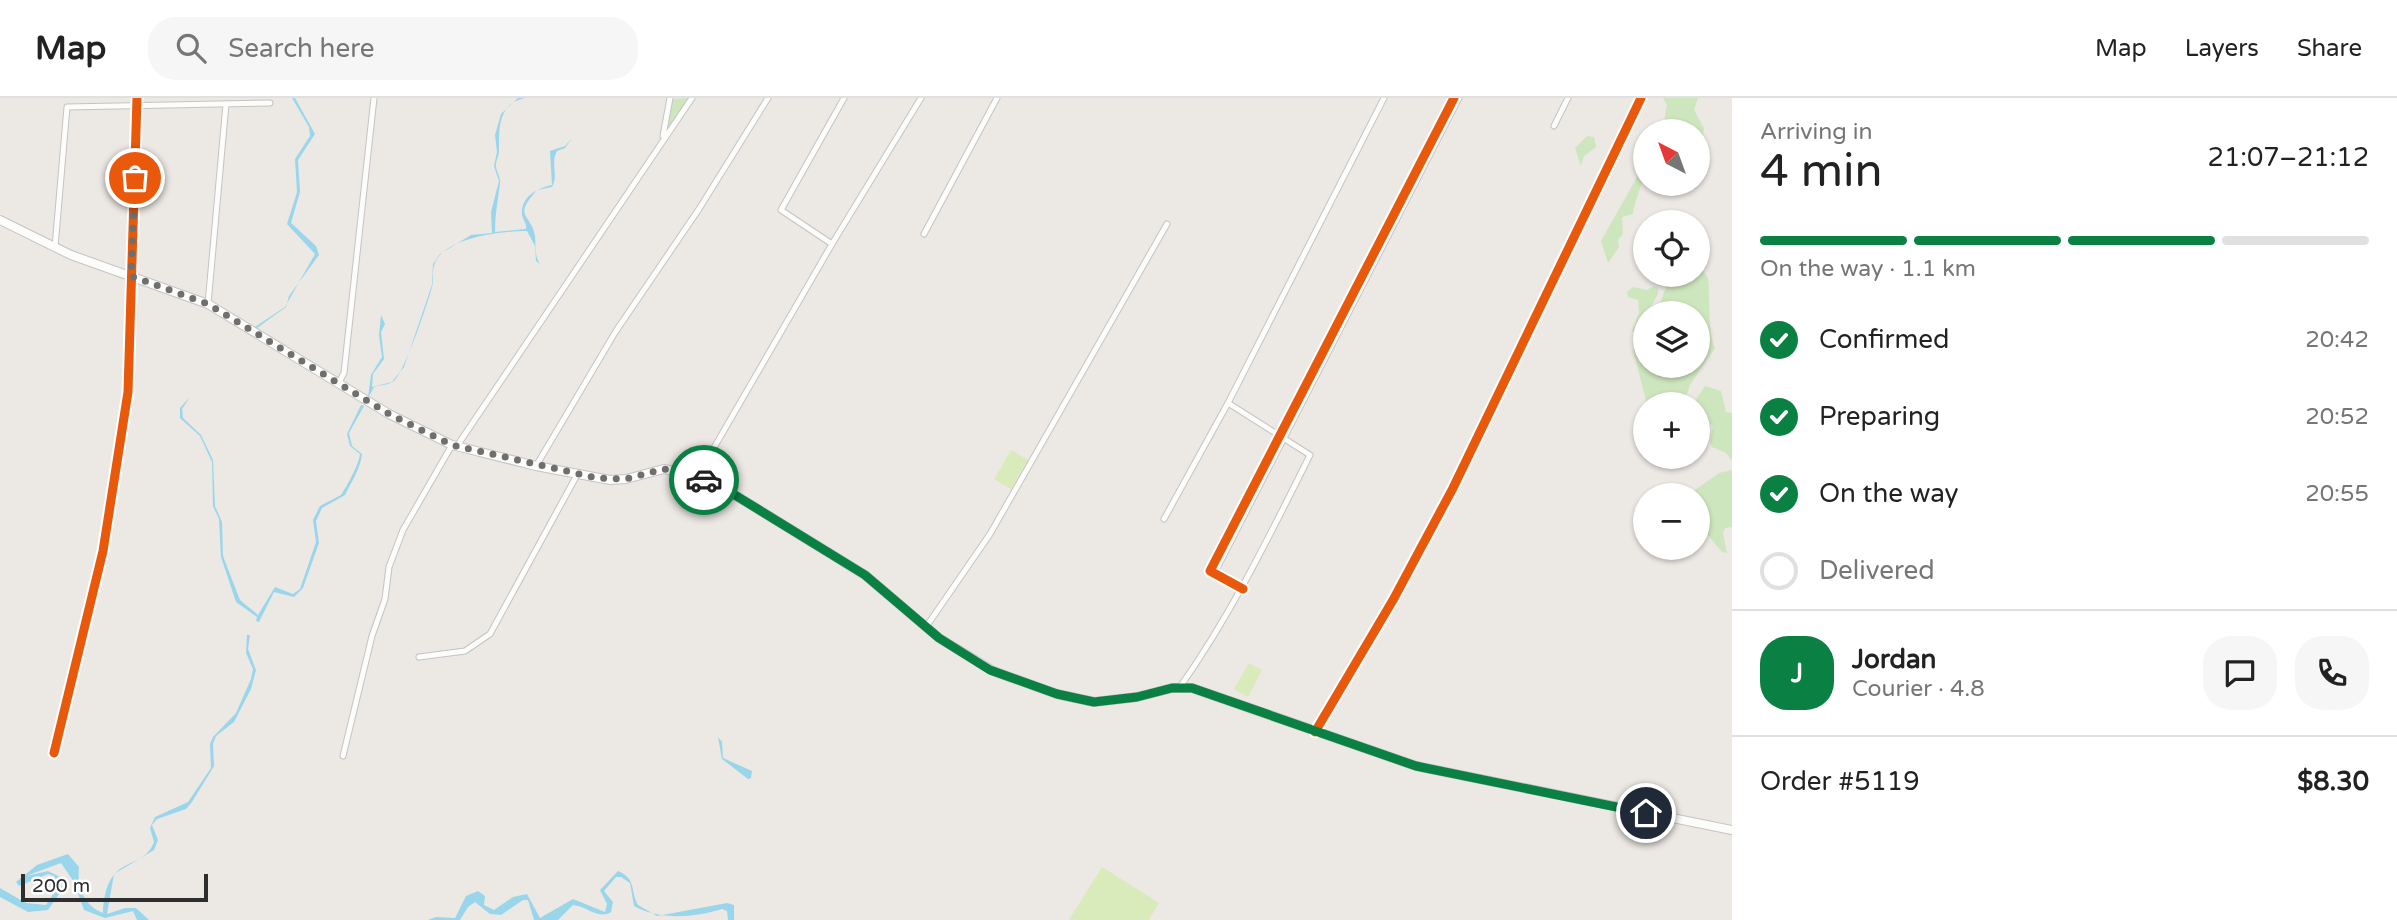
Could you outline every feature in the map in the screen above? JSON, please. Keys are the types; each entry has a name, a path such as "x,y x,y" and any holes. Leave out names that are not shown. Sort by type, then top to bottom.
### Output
{"main road":[{"path":"0,220 55,247 208,304 389,414 454,445 576,475 626,479 664,469 697,477 730,492 865,575 926,627 981,666 1080,700 1105,701 1180,687 1208,693 1416,766 1732,831"}],"street":[{"path":"338,384 344,373 374,98"},
{"path":"662,141 670,98"},
{"path":"343,756 372,636 385,599 389,567 403,530 454,445 692,98"},
{"path":"536,466 616,331 699,209 768,98"},
{"path":"832,244 781,210 844,98"},
{"path":"697,477 832,244 921,98"},
{"path":"924,234 998,98"},
{"path":"1164,519 1228,403 1384,98"},
{"path":"1243,589 1212,573 1457,98"},
{"path":"1554,126 1568,98"},
{"path":"1315,732 1393,600 1472,451 1641,98"},
{"path":"54,753 103,551 128,392 137,102"},
{"path":"55,247 67,107 137,102 270,103"},
{"path":"208,304 226,104"},
{"path":"926,627 990,534 1167,224"},
{"path":"1180,687 1217,634 1243,589 1311,455 1228,403"},
{"path":"419,657 465,651 490,634 576,475"}],"green space":[{"path":"689,98 669,127 668,128 673,99"},
{"path":"1663,98 1698,98 1694,110 1699,119 1664,119 1667,105"},
{"path":"1587,136 1594,137 1596,147 1584,156 1581,166 1575,148"},
{"path":"1633,184 1633,196 1637,196 1633,214 1622,217 1623,234 1618,240 1619,247 1608,263 1601,241"},
{"path":"1633,287 1647,290 1658,288 1654,301 1638,301 1628,297 1627,292"},
{"path":"1666,287 1708,287 1709,301 1661,301"},
{"path":"1710,325 1713,342 1715,348 1710,355"},
{"path":"1640,378 1695,378 1688,392 1644,392"},
{"path":"1705,386 1721,391 1726,412 1732,413 1732,461 1726,453 1712,447 1710,392 1701,392"},
{"path":"1011,450 1028,460 1011,489 994,479"},
{"path":"1732,470 1732,527 1725,528 1723,533 1727,553 1722,552 1710,538 1710,483 1705,483 1719,473"},
{"path":"1249,663 1262,670 1248,697 1234,689"},
{"path":"1102,867 1159,903 1149,920 1069,920"}],"water":[{"path":"292,98 295,98 315,134 298,160 300,192 291,223 316,246 319,255 299,283 315,254 287,224 297,192 295,159 310,136 309,127"},
{"path":"508,108 504,112 500,127 496,165 500,181 495,232 526,229 522,208 527,198 537,191 524,211 533,229 540,264 536,261 535,246 527,231 489,234 454,245 471,235 492,233 491,212 499,181 494,166 497,152 495,135 501,114"},
{"path":"572,138 565,148 557,151 555,155 555,178 552,187 538,190 552,185 550,151 565,146"},
{"path":"446,251 439,256 434,266 433,284 430,295 408,354 432,285 433,264 440,254"},
{"path":"287,304 286,307 257,328 255,327 285,307"},
{"path":"381,315 385,324 381,332 384,359 373,374 372,387 392,382 374,387 368,398 371,375 382,357 379,335"},
{"path":"190,397 182,409 183,418 201,435 213,460 215,506 222,522 223,556 240,600 258,615 275,587 293,594 300,589 316,542 313,520 320,506 341,495 357,463 360,454 350,446 347,434 361,405 364,406 349,433 352,446 362,454 360,464 345,495 322,508 316,521 319,543 303,588 294,597 274,592 259,622 256,621 257,617 236,602 221,557 219,519 213,506 212,462 200,436 180,418 180,408"},
{"path":"247,635 250,635 248,649 256,670 251,689 234,722 216,736 213,744 214,766 186,809 157,819 152,825 158,840 154,850 116,873 148,851 154,842 150,828 155,817 188,802 211,768 210,744 213,737 236,713 251,679 253,669 246,653"},
{"path":"718,737 722,742 723,758 752,771 751,778 748,779 722,759"},
{"path":"68,854 79,867 80,888 86,900 103,913 106,893 114,876 107,914 125,908 136,908 149,920 137,920 133,911 105,918 84,910 74,882 61,863 26,876 48,871 60,877 62,890 48,910 28,912 0,897 0,888 26,903 46,905 58,887 54,876 48,874 19,886 16,882 37,865"},
{"path":"618,871 631,882 638,905 652,913 634,906 630,883 616,877 604,891 613,902 611,912 606,914 597,914 573,905 558,920 534,920 528,900 523,900 501,915 490,914 475,902 468,907 460,920 428,920 436,917 455,918 466,896 478,891 485,896 484,905 494,910 513,897 527,894 540,918 573,899 605,912 607,904 600,890"},
{"path":"727,903 734,905 734,920 728,920 727,911 722,909 688,916 662,915"}],"cycle path":[{"path":"54,753 103,551 128,392 137,98"},
{"path":"1243,589 1210,571 1454,98"},
{"path":"1315,732 1393,600 1453,488 1641,98"}],"way so far":[{"path":"135,178 131,276 208,304 389,414 452,445 576,475 610,480 626,479 664,469 704,480"}],"route":[{"path":"704,480 730,492 865,575 939,638 981,666 1021,682 1094,702 1137,697 1172,688 1192,688 1416,766 1646,813"}]}
